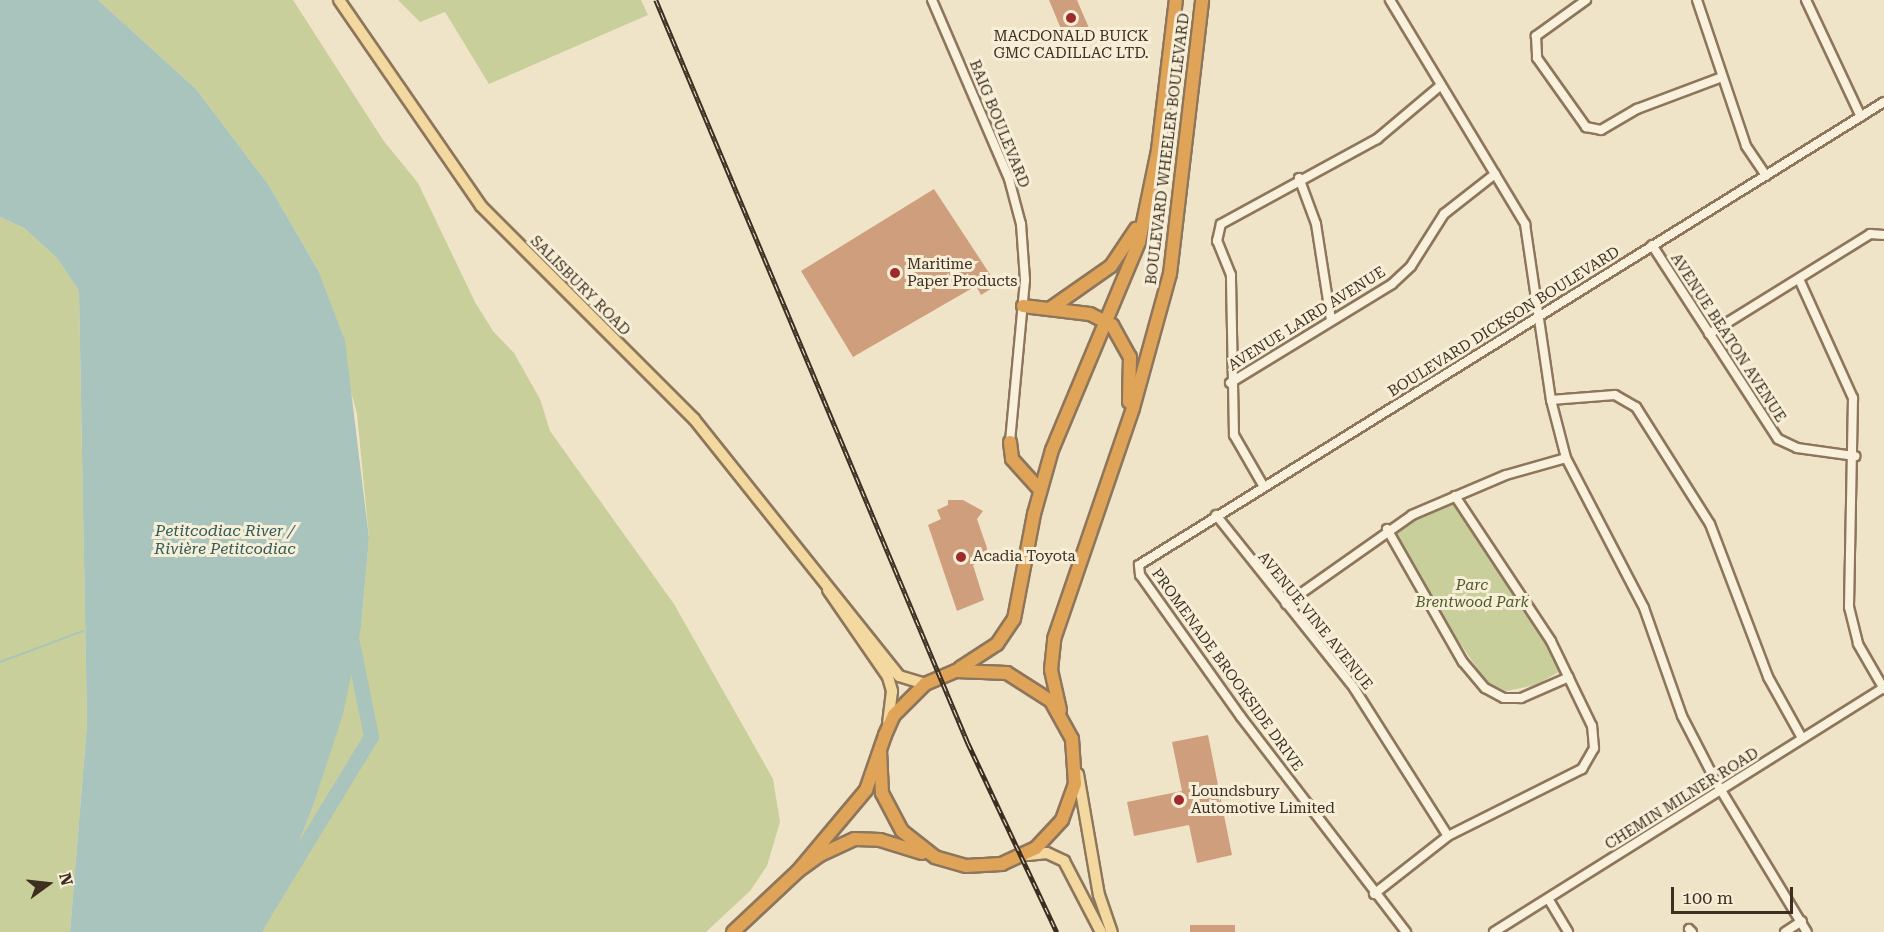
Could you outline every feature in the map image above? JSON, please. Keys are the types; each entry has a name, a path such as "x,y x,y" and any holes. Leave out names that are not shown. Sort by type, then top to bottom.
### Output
{"highway":[{"name":"BOULEVARD WHEELER BOULEVARD","path":"956,671 998,644 1011,626 1040,489 1065,417 1136,251 1150,191 1176,0"},
{"name":"BOULEVARD WHEELER BOULEVARD","path":"1061,714 1051,670 1052,645 1121,441 1170,274 1202,0"},
{"path":"1051,308 1084,289 1120,257 1150,191"},
{"path":"1023,306 1051,308 1107,321 1123,340 1132,364 1121,441"},
{"path":"1010,442 1012,459 1040,489"},
{"path":"733,932 798,871 855,807 894,715 925,684 956,671 990,669 1023,680 1061,714 1077,765 1070,803 1062,820 1043,842 1019,858 984,866 935,857 880,840 855,839 820,855 798,871"},
{"path":"880,751 881,783 890,813 909,838 935,857"}],"main road":[{"name":"SALISBURY ROAD","path":"339,0 481,206 694,419 822,576 899,676 925,684"},
{"name":"SALISBURY ROAD","path":"822,576 834,602 888,677 892,708 885,735"},
{"path":"1077,765 1099,895 1112,932"},
{"path":"1019,858 1047,853 1064,861 1101,932"}],"street":[{"name":"BAIG BOULEVARD","path":"932,0 1015,196 1024,245 1023,306 1010,442"},
{"path":"1390,0 1525,224 1551,400 1566,458 1644,608 1683,716 1721,791 1808,932"},
{"path":"1586,0 1536,36 1537,58 1586,127 1600,130 1637,109 1722,77"},
{"path":"1697,0 1746,146 1766,176"},
{"path":"1809,1 1861,117"},
{"path":"1264,487 1234,435 1230,383 1231,275 1218,241 1221,224 1299,178 1377,139 1440,86"},
{"name":"BOULEVARD DICKSON BOULEVARD","path":"1139,565 1216,515 1884,102"},
{"name":"AVENUE LAIRD AVENUE","path":"1230,383 1392,284 1411,266 1444,214 1495,174"},
{"path":"1299,178 1316,224 1331,320"},
{"path":"1709,334 1870,234 1884,235"},
{"name":"AVENUE BEATON AVENUE","path":"1652,245 1778,439 1797,448 1855,456"},
{"path":"1799,279 1846,375 1852,398 1855,456 1851,619 1858,644 1884,687"},
{"path":"1551,400 1615,395 1636,407 1710,524 1768,677 1802,738"},
{"path":"1286,604 1387,529 1455,496 1566,458"},
{"path":"1374,894 1448,836 1582,769 1594,748 1592,726 1569,677 1455,496"},
{"name":"AVENUE VINE AVENUE","path":"1216,515 1354,688 1448,836"},
{"path":"1387,529 1463,662 1485,688 1504,698 1521,698 1569,677"},
{"name":"PROMENADE BROOKSIDE DRIVE","path":"1139,565 1140,575 1241,717 1374,894 1406,932"},
{"name":"CHEMIN MILNER ROAD","path":"1494,932 1549,900 1884,687"},
{"path":"1549,900 1568,932"},
{"path":"1785,932 1802,921"}],"green space":[{"path":"98,0 293,0 383,140 418,183 475,302 493,331 514,353 540,399 550,431 674,604 773,779 780,822 767,866 750,891 706,932 263,932 312,809 361,628 369,538 357,414 318,270 268,184 196,89"},
{"path":"398,0 641,0 648,15 489,84 445,12 420,22"},
{"path":"0,217 24,228 57,258 79,291 87,724 70,932 0,932"},
{"name":"Parc Brentwood Park","path":"1456,500 1564,669 1536,685 1507,691 1487,683 1441,615 1395,531"}],"water":[{"name":"Petitcodiac River / Rivière Petitcodiac","path":"0,0 98,0 196,89 268,184 318,270 345,341 369,538 361,628 343,714 312,809 263,932 70,932 87,724 79,291 57,258 24,228 0,217"}],"building":[{"name":"MACDONALD BUICK GMC CADILLAC LTD.","path":"1049,0 1077,0 1092,35 1068,46"},
{"name":"Maritime Paper Products","path":"934,189 997,285 981,295 976,286 853,357 801,271"},
{"name":"Acadia Toyota","path":"948,500 963,500 983,511 977,519 987,548 986,559 973,565 984,600 957,611 928,525 941,519 937,510 948,505"},
{"name":"Loundsbury Automotive Limited","path":"1208,735 1232,855 1197,863 1189,825 1134,836 1127,802 1182,791 1172,742"},
{"path":"1190,925 1235,925 1235,932 1190,932"}],"waterway":[{"path":"0,662 83,631"},
{"name":"Petitcodiac River / Rivière Petitcodiac","path":"252,932 371,736 351,638"}],"railway":[{"path":"656,0 968,743 1057,932"}],"place":[{"name":"MACDONALD BUICK GMC CADILLAC LTD.","path":"1071,18"},
{"name":"Maritime Paper Products","path":"895,273"},
{"name":"Acadia Toyota","path":"961,557"},
{"name":"Loundsbury Automotive Limited","path":"1179,800"}]}
